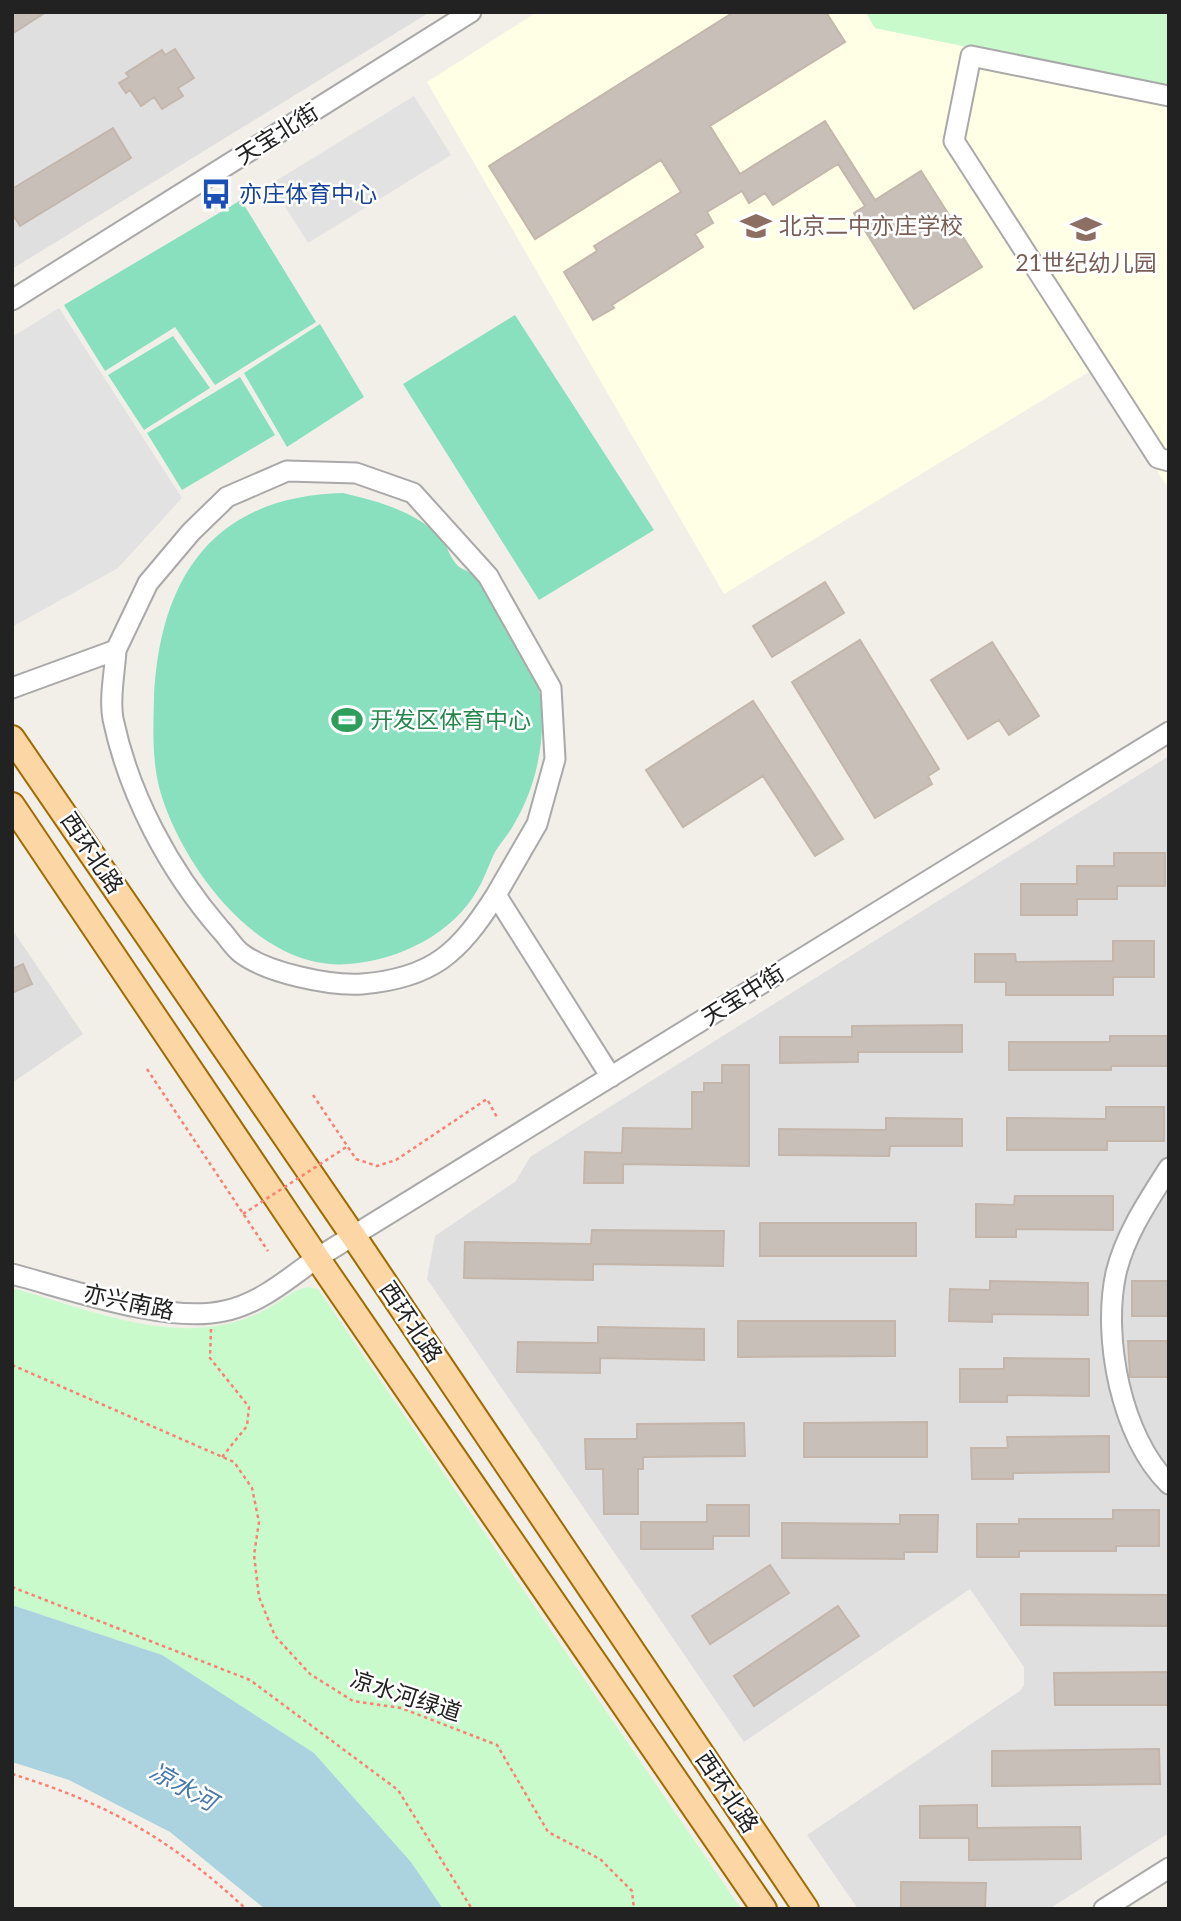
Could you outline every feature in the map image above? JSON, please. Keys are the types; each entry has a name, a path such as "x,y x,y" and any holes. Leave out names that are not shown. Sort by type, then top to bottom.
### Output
{"main road":[{"name":"西环北路","path":"12,737 354,1237 806,1909"},
{"name":"西环北路","path":"12,805 317,1258 764,1909"}],"street":[{"name":"天宝北街","path":"12,300 471,12"},
{"path":"1169,96 971,56 954,141 1158,458 1169,461"},
{"path":"287,471 356,473 413,493 488,576 551,688 555,759 537,824 496,895 470,936 436,964 390,982 337,986 289,974 242,953 194,899 142,808 112,717 116,650 148,583 191,532 227,497 287,471"},
{"path":"12,688 116,650"},
{"name":"天宝中街","path":"317,1258 1169,732"},
{"path":"496,895 611,1077"},
{"path":"1169,1168 1137,1217 1116,1272 1111,1318 1115,1371 1131,1422 1157,1472 1169,1484"},
{"name":"亦兴南路","path":"12,1274 179,1314 224,1311 263,1297 317,1258"},
{"path":"1104,1909 1169,1868"}],"path":[{"path":"147,1069 268,1251"},
{"path":"313,1095 356,1159 365,1164 387,1164 487,1099 498,1119"},
{"path":"243,1214 348,1146"},
{"path":"212,1312 210,1358 249,1407 247,1426 222,1457"},
{"name":"凉水河绿道","path":"12,1365 234,1462 253,1488 259,1522 254,1555 259,1597 275,1636 310,1674 353,1700 401,1708 497,1745 548,1832 600,1859 632,1891 634,1909"},
{"path":"12,1587 250,1680 398,1790 472,1909"},
{"path":"12,1774 105,1807 164,1842 247,1909"}],"shaded area":[{"path":"12,12 430,12 12,269"},
{"name":"北京二中亦庄学校","path":"537,12 865,12 875,28 1169,88 1169,489 1092,370 724,594 427,82"},
{"path":"414,96 451,155 308,243 271,184"},
{"path":"59,308 182,498 118,568 12,627 12,337"},
{"path":"1169,756 1169,1833 1049,1909 858,1909 807,1835 1020,1691 1024,1685 1024,1667 970,1589 744,1742 427,1279 435,1236 516,1181 530,1157"},
{"path":"12,929 83,1034 12,1083"}],"green space":[{"path":"866,12 1169,12 1169,88 875,28"},
{"path":"241,200 316,322 215,385 175,327 105,371 64,305"},
{"path":"515,315 654,530 539,600 403,384"},
{"path":"320,324 364,397 287,447 244,373"},
{"path":"173,336 210,388 144,430 108,375"},
{"path":"240,377 275,435 182,490 147,433"},
{"name":"开发区体育中心","path":"343,493 382,504 419,520 440,537 458,566 476,576 488,588 533,667 541,706 542,727 537,768 531,788 512,828 495,852 467,905 454,919 423,942 387,957 349,964 316,962 285,951 256,934 230,910 207,883 172,823 158,783 153,735 158,656 168,616 182,581 202,552 228,527 260,509 298,498"},
{"path":"308,1287 318,1289 741,1909 443,1909 411,1862 314,1753 162,1655 12,1605 12,1288 118,1319 172,1328 199,1328 239,1321"}],"water":[{"name":"凉水河","path":"12,1605 162,1655 314,1753 411,1862 443,1909 265,1909 170,1832 69,1780 12,1762"}],"building":[{"path":"12,12 46,12 12,34"},
{"path":"734,12 826,12 845,42 710,126 740,174 825,121 875,200 921,171 982,267 914,309 854,213 865,206 838,164 773,205 765,193 749,203 742,191 707,212 713,223 695,234 703,247 593,320 564,272 597,251 594,246 681,192 661,160 535,239 489,166"},
{"path":"175,49 194,78 178,88 183,96 162,109 154,97 141,106 130,90 126,93 119,83 129,77 126,73 162,50 165,55"},
{"path":"113,128 131,158 20,226 12,213 12,189"},
{"path":"825,582 844,613 772,657 753,626"},
{"path":"860,640 939,769 928,776 932,784 875,818 792,682"},
{"path":"992,642 1039,716 1009,735 999,720 968,739 931,680"},
{"path":"753,701 843,839 815,856 763,776 683,827 646,770"},
{"path":"1114,853 1165,853 1165,886 1117,886 1117,899 1077,899 1077,915 1021,915 1021,884 1077,884 1077,866 1114,866"},
{"path":"1113,941 1154,941 1154,977 1113,977 1113,995 1006,995 1006,982 975,982 975,954 1015,954 1016,962 1113,961"},
{"path":"23,964 32,984 12,993 12,969"},
{"path":"962,1025 962,1052 858,1052 858,1062 780,1063 780,1037 852,1037 852,1026"},
{"path":"1110,1036 1169,1036 1169,1066 1111,1066 1111,1070 1009,1070 1009,1042 1110,1042"},
{"path":"722,1065 749,1065 749,1166 623,1164 623,1183 584,1183 585,1152 622,1153 623,1128 692,1129 692,1092 704,1092 704,1083 722,1083"},
{"path":"1106,1107 1164,1107 1164,1141 1107,1141 1107,1150 1007,1150 1007,1118 1106,1119"},
{"path":"886,1118 962,1119 962,1146 890,1146 889,1156 779,1155 779,1129 886,1130"},
{"path":"1015,1196 1113,1196 1113,1230 1016,1229 1016,1237 976,1237 976,1204 1014,1205"},
{"path":"760,1223 916,1223 916,1256 760,1256"},
{"path":"592,1230 724,1231 723,1266 593,1264 593,1280 464,1278 465,1242 591,1244"},
{"path":"990,1281 1088,1283 1088,1315 992,1314 992,1322 949,1321 950,1289 990,1290"},
{"path":"1132,1281 1169,1281 1169,1316 1132,1316"},
{"path":"738,1321 895,1321 895,1356 738,1357"},
{"path":"598,1327 704,1329 704,1360 600,1358 600,1373 517,1372 518,1342 598,1343"},
{"path":"1128,1341 1169,1341 1169,1377 1130,1377"},
{"path":"1004,1358 1089,1359 1089,1396 1007,1395 1007,1402 960,1402 960,1369 1004,1369"},
{"path":"927,1422 927,1457 804,1457 804,1423"},
{"path":"744,1423 745,1456 643,1457 643,1469 638,1469 638,1514 604,1514 603,1469 586,1469 585,1439 637,1439 637,1424"},
{"path":"1109,1436 1109,1472 1013,1473 1013,1479 972,1479 971,1448 1008,1448 1007,1437"},
{"path":"707,1505 749,1505 749,1536 713,1536 713,1549 641,1549 641,1522 707,1522"},
{"path":"1113,1510 1159,1510 1159,1546 1116,1546 1116,1551 1019,1551 1019,1557 977,1557 977,1524 1019,1524 1019,1519 1113,1519"},
{"path":"900,1515 938,1515 937,1552 904,1552 904,1559 782,1558 782,1523 900,1524"},
{"path":"770,1565 789,1593 710,1644 692,1616"},
{"path":"1021,1594 1169,1595 1169,1626 1021,1625"},
{"path":"838,1606 859,1636 754,1706 734,1676"},
{"path":"1169,1672 1169,1705 1055,1705 1054,1673"},
{"path":"1159,1749 1160,1784 992,1786 992,1751"},
{"path":"977,1805 977,1828 1080,1827 1081,1859 969,1860 969,1838 920,1838 920,1806"},
{"path":"901,1882 986,1883 985,1909 901,1909"}],"place":[{"name":"亦庄体育中心","path":"216,194"},
{"name":"北京二中亦庄学校","path":"756,226"},
{"name":"21世纪幼儿园","path":"1086,229"},
{"name":"开发区体育中心","path":"347,720"}]}
